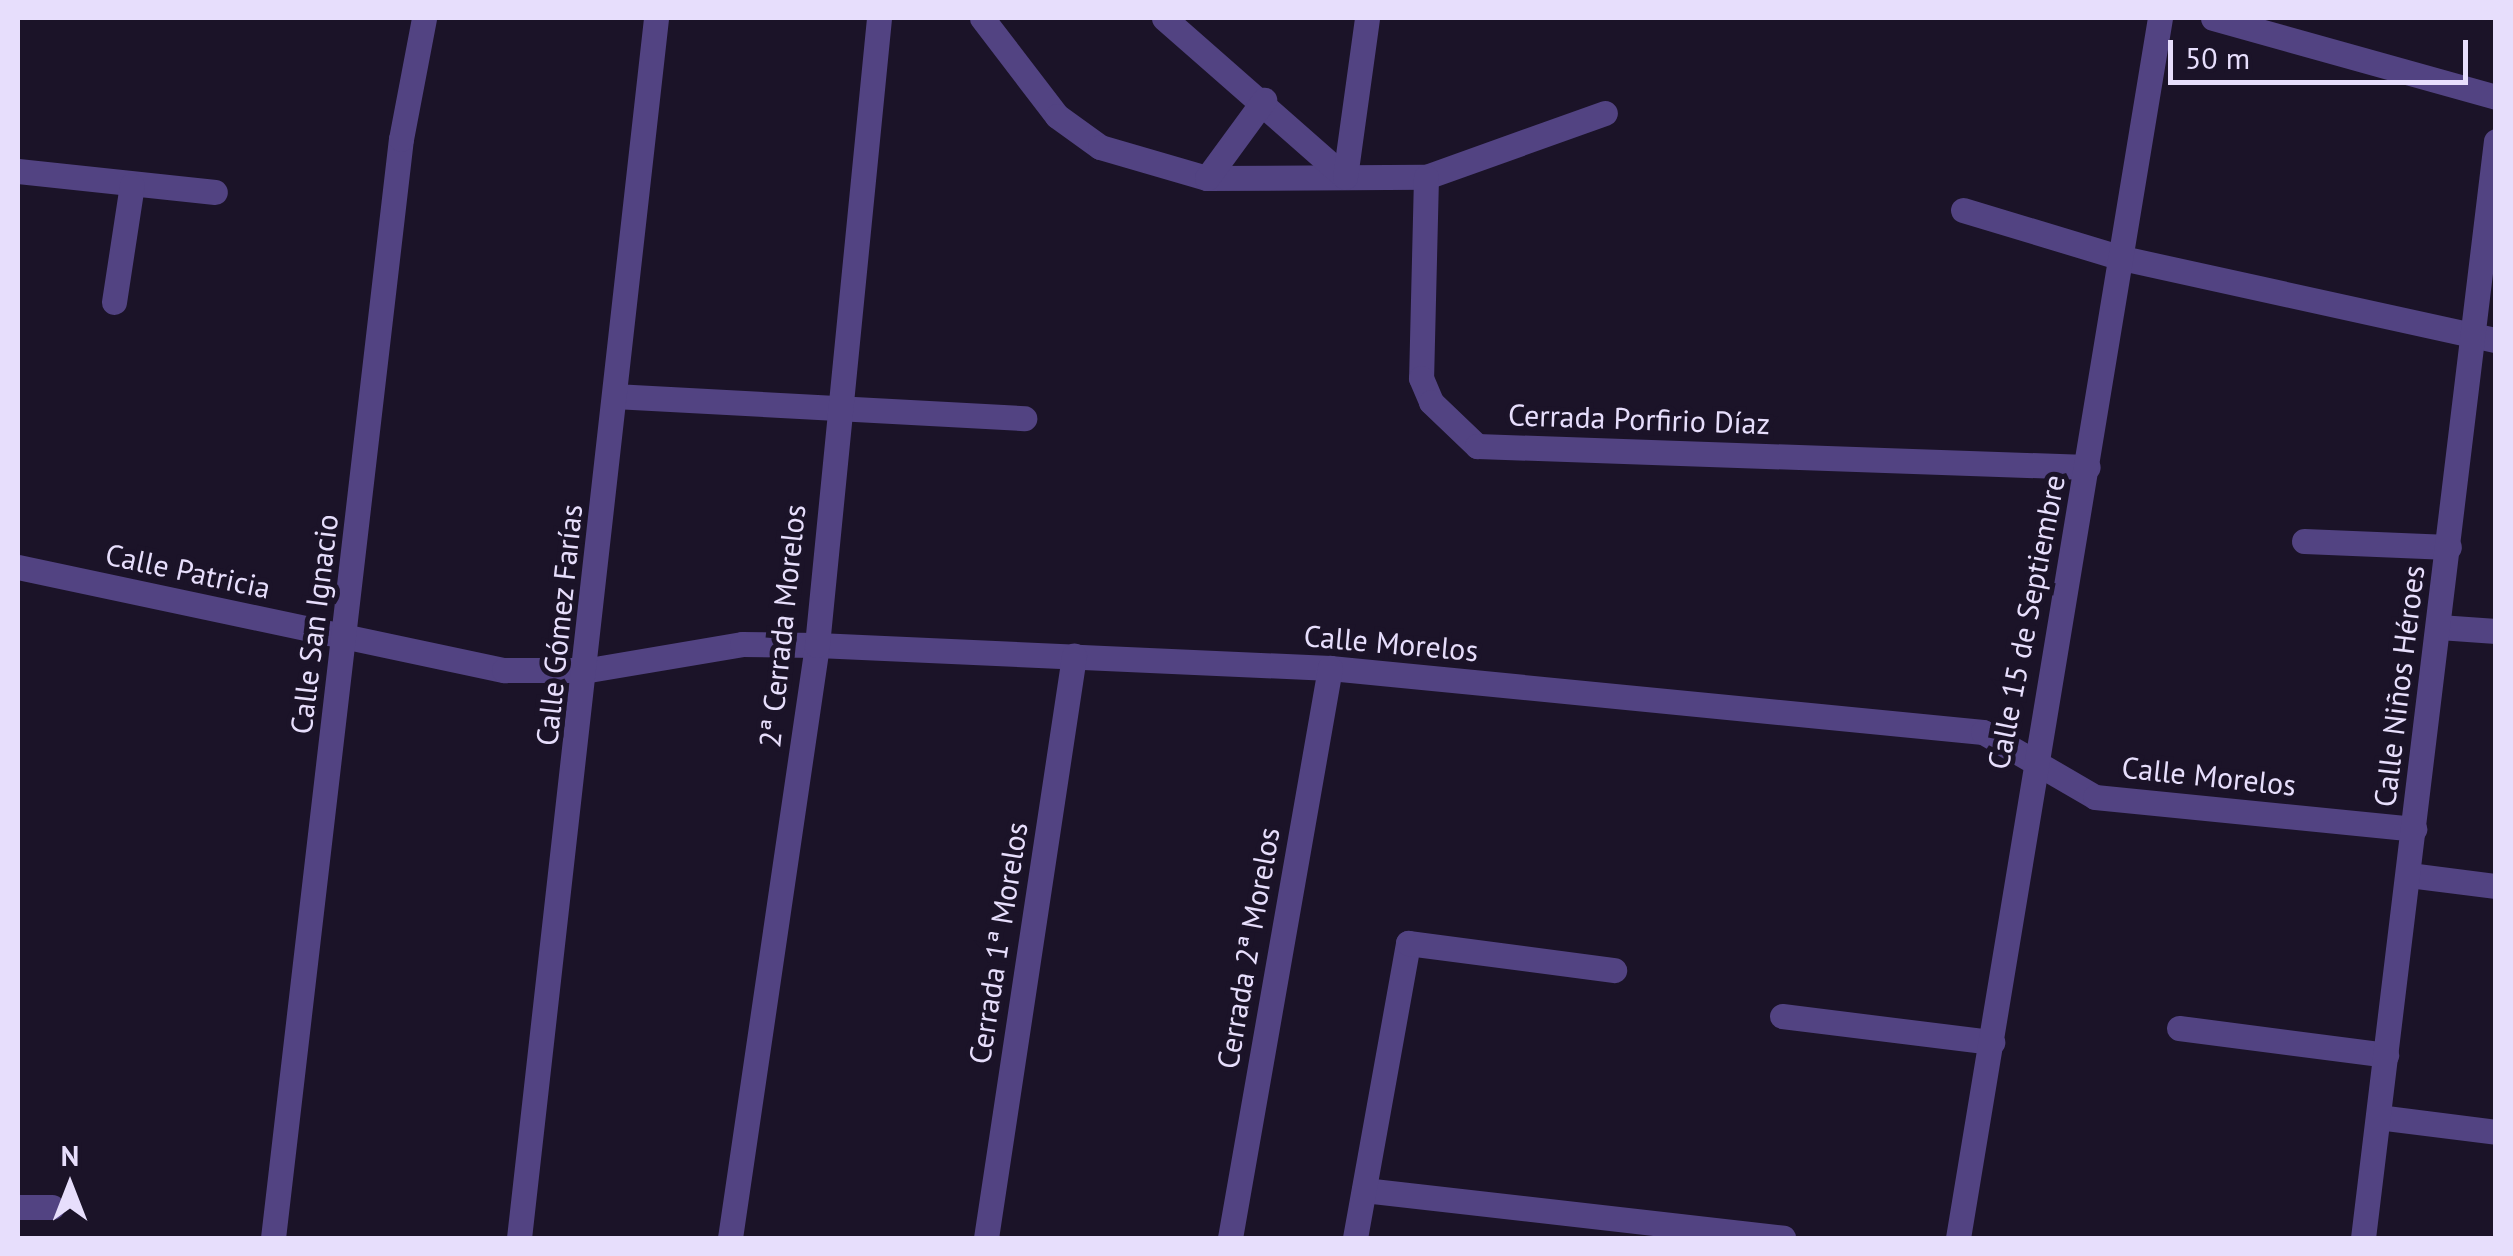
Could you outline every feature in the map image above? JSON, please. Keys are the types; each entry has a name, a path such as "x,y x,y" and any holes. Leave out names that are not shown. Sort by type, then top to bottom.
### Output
{"street":[{"name":"Calle San Ignacio","path":"273,1238 346,638 401,139 424,18"},
{"name":"Calle Gómez Farías","path":"519,1238 589,670 614,396 656,18"},
{"name":"2ª Cerrada Morelos","path":"730,1238 817,645 836,408 879,18"},
{"path":"982,18 1057,116 1100,148 1206,178 1426,177 1605,113"},
{"path":"1164,18 1264,100 1345,177"},
{"path":"1345,177 1367,18"},
{"name":"Calle 15 de Septiembre","path":"1958,1238 1992,1042 2031,756 2088,467 2160,18"},
{"path":"2213,18 2496,97"},
{"path":"1206,178 1264,100"},
{"name":"Calle Niños Héroes","path":"2363,1238 2449,547 2484,337 2496,141"},
{"path":"18,172 216,192"},
{"name":"Cerrada Porfirio Díaz","path":"1426,177 1421,378 1431,402 1477,446 2088,467"},
{"path":"114,302 132,184"},
{"path":"1964,210 2122,258 2484,337"},
{"path":"614,396 1024,418"},
{"path":"2304,541 2449,547"},
{"name":"Calle Patricia","path":"18,567 346,638"},
{"path":"2439,627 2496,632"},
{"name":"Calle Morelos","path":"346,638 504,670 589,670 742,644 1330,668 1983,732 2031,756 2095,797 2414,829"},
{"name":"Cerrada 1ª Morelos","path":"986,1238 1074,656"},
{"name":"Cerrada 2ª Morelos","path":"1230,1238 1330,668"},
{"path":"2409,876 2496,886"},
{"path":"1355,1238 1408,943 1614,970"},
{"path":"1782,1016 1992,1042"},
{"path":"2179,1028 2386,1055"},
{"path":"2378,1117 2496,1132"},
{"path":"1364,1190 1783,1238"},
{"path":"18,1207 52,1207"}]}
